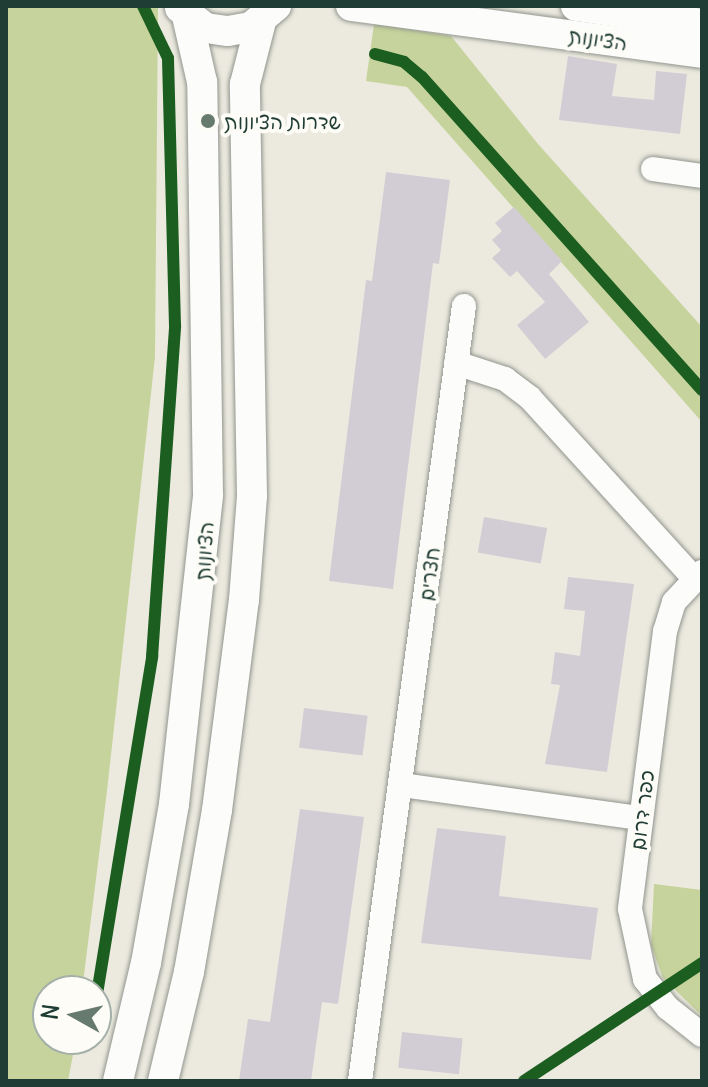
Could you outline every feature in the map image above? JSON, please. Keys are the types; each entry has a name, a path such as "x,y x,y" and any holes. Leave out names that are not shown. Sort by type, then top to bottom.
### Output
{"street":[{"name":"הציונות","path":"351,6 702,53"},
{"name":"הציונות","path":"576,6 702,24"},
{"name":"הציונות","path":"118,1081 146,963 174,804 208,495 202,82 183,11"},
{"path":"183,11 217,31 240,30 268,14"},
{"path":"163,1081 189,972 217,810 244,600 252,496 245,84 268,14"},
{"path":"653,169 702,176"},
{"name":"חצרים","path":"360,1081 464,306"},
{"path":"456,363 505,379 530,398 698,575"},
{"name":"כפר דרום","path":"698,575 674,602 665,631 630,909 633,944 645,979 668,1008 702,1035"},
{"path":"402,785 641,818"}],"green space":[{"path":"6,6 158,6 155,357 84,975 32,975 32,1055 73,1055 68,1081 6,1081"},
{"path":"374,24 451,36 538,144 702,327 702,422 407,87 366,81"},
{"path":"654,884 702,890 702,1016 663,978 651,945"}],"building":[{"path":"568,56 617,64 612,96 654,100 656,71 687,74 680,134 559,120"},
{"path":"386,172 450,180 439,264 433,263 393,589 329,581 366,280 372,281"},
{"path":"514,207 562,261 549,274 589,322 545,359 517,325 545,302 517,271 510,277 492,258 501,250 492,240 502,231 495,223"},
{"path":"484,517 547,528 541,564 478,552"},
{"path":"568,577 634,584 607,772 545,764 560,685 551,684 555,652 580,656 585,611 564,609"},
{"path":"304,708 368,716 363,756 299,748"},
{"path":"300,809 364,817 338,1004 322,1002 311,1081 239,1081 248,1019 270,1022"},
{"path":"437,828 506,836 499,896 598,908 591,960 421,943"},
{"path":"402,1032 463,1038 459,1074 398,1068"}],"cycle path":[{"path":"100,975 152,657 175,326 168,58 143,6"},
{"path":"375,54 404,62 422,77 702,390"},
{"path":"524,1081 702,963"}],"place":[{"name":"שדרות הציונות","path":"208,121"}]}
